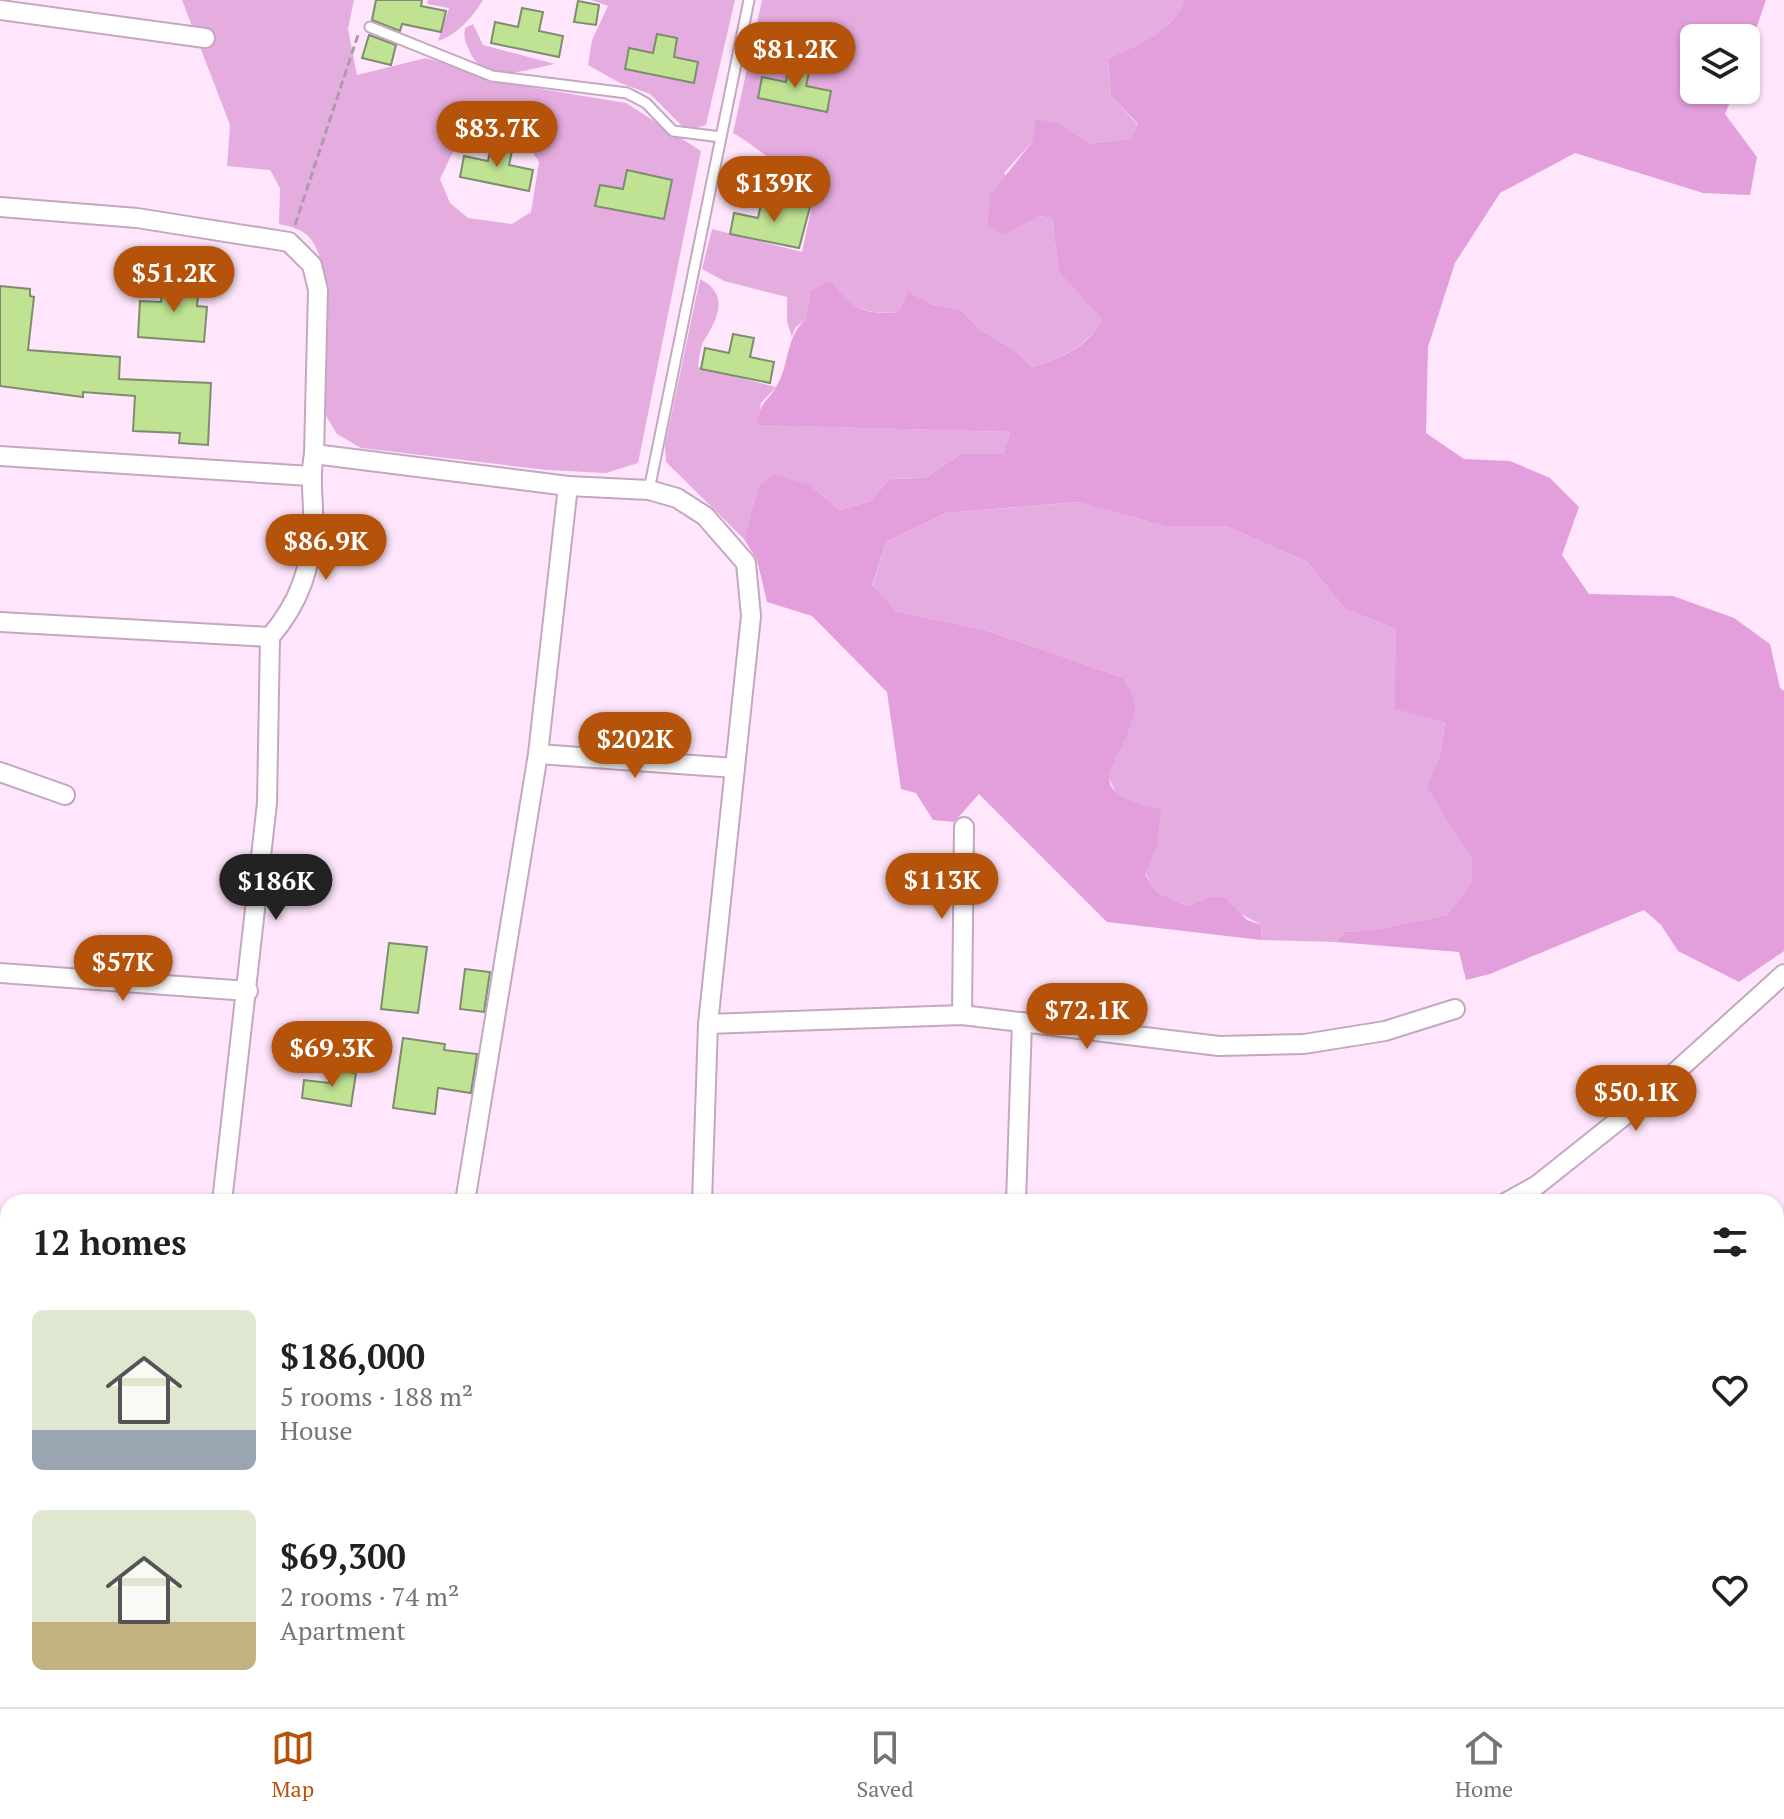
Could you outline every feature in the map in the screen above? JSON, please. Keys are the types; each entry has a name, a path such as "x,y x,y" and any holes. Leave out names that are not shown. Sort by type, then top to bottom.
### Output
{"street":[{"path":"0,10 205,38"},
{"path":"0,207 137,218 289,242 312,265 318,290 314,454 310,476 313,521 306,579 293,611 270,637 267,803 223,1194"},
{"path":"314,454 568,486 649,490 677,498 705,516 746,563 751,616 708,1024 702,1194"},
{"path":"0,456 310,476"},
{"path":"466,1194 538,754 568,486"},
{"path":"0,622 270,637"},
{"path":"538,754 735,768"},
{"path":"0,772 65,795"},
{"path":"962,1015 964,827"},
{"path":"0,973 248,991"},
{"path":"1522,1194 1536,1186 1649,1096 1784,974"},
{"path":"708,1024 962,1015 1219,1046 1304,1044 1385,1031 1455,1009"},
{"path":"1016,1194 1022,1022"}],"lane":[{"path":"649,490 749,0"},
{"path":"370,27 492,76 627,93 646,103 673,131 721,137"}],"path":[{"path":"289,242 354,43 360,29 370,27"}],"shaded area":[{"path":"182,0 354,0 348,29 357,75 426,58 523,86 626,103 701,151 638,463 606,473 547,470 361,448 337,434 325,414 319,255 305,233 279,224 280,188 270,170 227,166 230,125","holes":["461,135 531,150 539,162 531,212 512,224 468,218 450,203 440,179"]},
{"path":"428,0 483,0 464,25 438,41 449,8 427,4"},
{"path":"591,0 735,0 706,125 687,131 650,94 618,82 588,65 592,40 608,6"},
{"path":"762,0 1185,0 1171,22 1153,37 1108,59 1111,96 1138,125 1131,138 1090,144 1061,124 1033,141 1004,173 1038,216 1052,218 1059,272 1103,319 1082,344 1033,367 1012,348 980,330 961,310 931,304 908,293 898,313 866,311 846,299 830,280 810,291 806,319 795,328 792,337 787,322 787,297 724,281 702,269 712,229 802,252 813,201 795,198 799,176 733,133"},
{"path":"1185,0 1766,0 1758,24 1680,24 1680,104 1729,104 1725,114 1757,157 1750,195 1703,193 1575,153 1500,193 1455,263 1428,347 1426,433 1464,459 1510,461 1550,478 1579,507 1562,555 1589,594 1673,596 1734,618 1770,644 1780,688 1784,691 1784,951 1739,982 1678,951 1661,925 1644,910 1490,974 1466,980 1459,952 1336,942 1344,932 1378,929 1447,915 1472,882 1472,860 1427,787 1440,755 1445,722 1395,709 1396,629 1345,609 1307,562 1226,526 1164,526 1080,502 946,513 886,542 872,585 896,611 985,630 1122,677 1135,705 1132,724 1111,769 1110,781 1116,792 1132,801 1161,809 1157,848 1145,874 1157,892 1187,906 1208,897 1224,897 1247,920 1262,925 1261,940 1107,922 979,794 954,822 933,820 916,793 901,789 887,692 812,616 767,602 757,560 744,539 758,487 774,475 810,485 840,510 871,501 889,479 925,478 961,454 1004,454 1010,432 757,425 761,407 780,378 794,334 806,319 810,291 830,280 852,304 866,311 898,313 908,292 931,304 961,310 980,330 1012,348 1033,367 1054,360 1082,344 1102,319 1059,272 1052,218 1038,216 1003,235 988,225 990,195 1033,141 1036,119 1061,124 1090,144 1131,138 1138,124 1111,96 1108,59 1162,30 1179,12"},
{"path":"473,24 483,45 555,64 508,73 486,69 477,63 465,40 465,28"},
{"path":"700,279 716,292 718,308 702,345 698,367 776,387 761,403 758,425 1010,432 1004,455 961,454 925,478 889,479 871,501 840,510 810,485 758,487 744,539 666,462 665,445"},
{"path":"1081,502 1164,526 1226,526 1307,562 1345,609 1396,629 1445,721 1440,755 1428,787 1472,860 1472,882 1447,915 1378,929 1344,932 1336,942 1261,940 1262,925 1208,897 1187,906 1157,892 1145,873 1157,848 1135,804 1116,794 1109,778 1112,759 1130,729 1122,677 985,630 896,611 872,586 886,542 946,513"}],"building":[{"path":"376,0 422,0 421,6 446,11 441,32 402,24 400,31 372,20"},
{"path":"578,1 599,5 596,25 574,22"},
{"path":"522,8 543,12 539,31 563,36 559,57 491,43 495,22 518,27"},
{"path":"657,34 677,38 674,57 698,62 694,83 625,69 629,48 653,53"},
{"path":"369,35 396,45 391,65 362,58"},
{"path":"789,63 810,67 806,86 831,91 827,112 758,98 762,77 786,82"},
{"path":"492,142 513,146 509,165 533,170 529,191 460,177 464,156 488,161"},
{"path":"627,170 672,180 664,219 595,206 600,185 623,189"},
{"path":"762,199 810,207 799,248 730,234 734,213 758,218"},
{"path":"163,278 192,281 191,285 199,285 197,306 207,307 204,342 138,337 140,301 161,302"},
{"path":"0,286 30,289 30,296 34,297 28,350 120,357 119,379 211,383 208,445 179,443 180,433 133,431 135,396 83,392 83,397 0,386"},
{"path":"733,334 754,338 750,357 774,362 770,383 701,369 705,348 729,353"},
{"path":"389,943 427,947 418,1013 381,1009"},
{"path":"465,969 490,972 484,1012 460,1009"},
{"path":"403,1038 445,1044 444,1050 477,1054 471,1093 438,1088 435,1114 393,1108"},
{"path":"331,1070 356,1073 351,1106 302,1098 304,1080 329,1083"}]}
